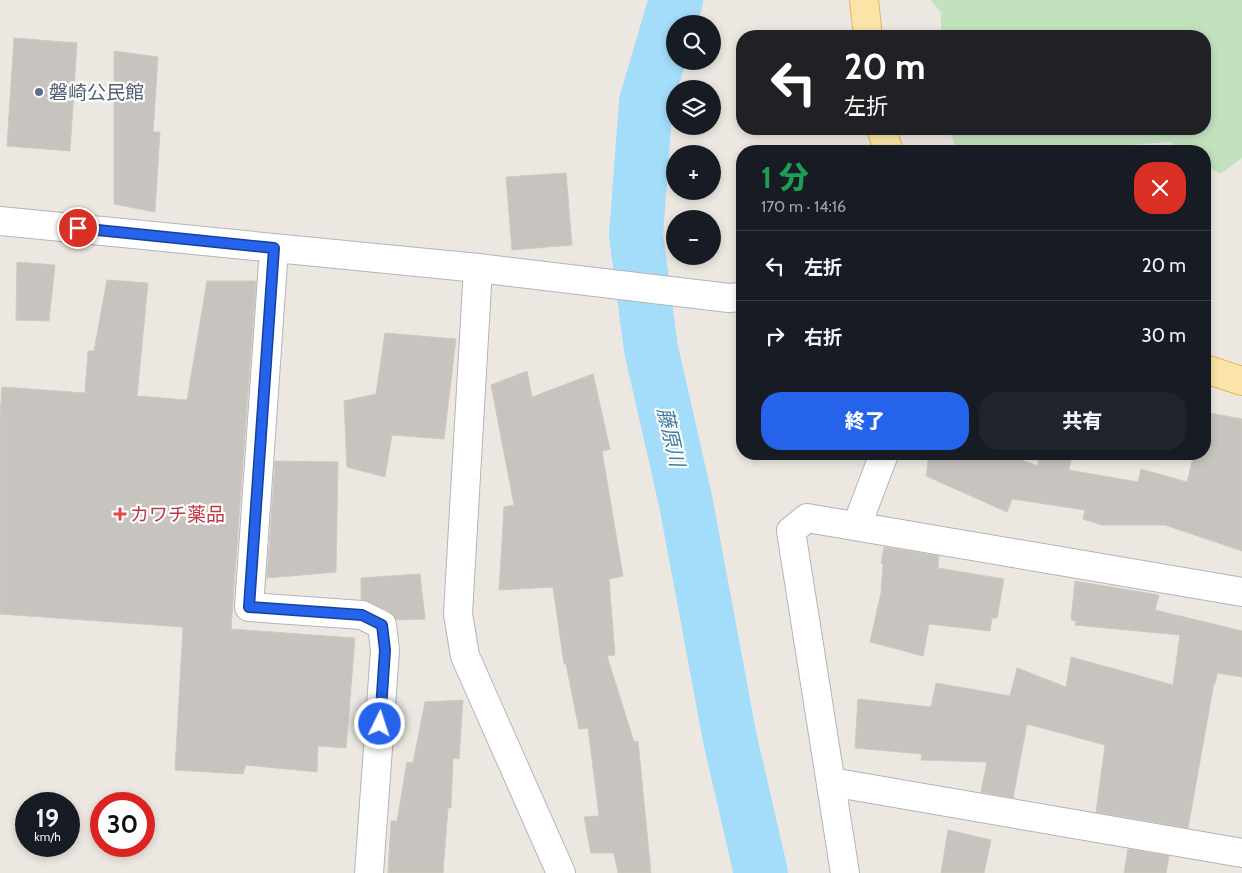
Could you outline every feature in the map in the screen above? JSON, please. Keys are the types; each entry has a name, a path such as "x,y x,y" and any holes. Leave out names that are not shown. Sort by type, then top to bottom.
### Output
{"main road":[{"path":"864,0 867,30"},
{"path":"1211,371 1242,382"}],"street":[{"path":"0,221 478,268 736,297"},
{"path":"274,248 249,607 362,615 382,625 385,650 369,873"},
{"path":"478,268 458,614 465,656 561,873"},
{"path":"857,525 882,460"},
{"path":"846,873 791,531 807,518 1242,592"},
{"path":"831,782 1242,852"}],"green space":[{"path":"931,0 1242,0 1242,158 1220,174 1211,168 1211,145 1175,145 1170,142 1130,145 955,145 951,135 1211,135 1211,30 941,30 941,13"}],"building":[{"path":"14,38 77,43 70,151 7,146"},
{"path":"114,51 158,57 153,132 160,132 155,212 114,204"},
{"path":"566,173 572,245 512,250 506,177"},
{"path":"17,262 55,265 49,321 16,320"},
{"name":"カワチ薬品","path":"107,280 148,283 137,396 187,400 207,281 256,281 231,629 355,638 346,748 318,746 317,772 246,765 243,774 175,770 183,627 0,614 0,415 2,387 85,393 88,351 94,351"},
{"path":"385,333 456,339 444,439 392,435 385,477 347,467 344,401 376,394"},
{"path":"527,371 532,397 593,374 610,449 602,451 623,576 609,579 615,655 607,656 634,742 638,741 651,873 618,873 614,853 591,853 584,817 599,816 588,728 579,729 566,664 564,664 553,587 499,590 504,507 514,505 491,385"},
{"path":"1211,413 1242,419 1242,551 1165,525 1102,525 1083,519 1085,510 1012,499 1007,512 926,476 928,460 1022,460 1038,466 1038,460 1071,460 1069,470 1138,482 1141,469 1187,482 1192,460 1211,460"},
{"path":"275,461 338,462 336,572 267,578"},
{"path":"884,547 939,556 938,568 1004,579 997,618 992,618 990,631 929,624 923,656 870,642 881,593 883,564 881,563"},
{"path":"420,574 425,619 396,620 389,611 361,599 361,578"},
{"path":"1075,581 1159,595 1155,610 1242,631 1242,677 1217,673 1214,683 1188,828 1096,812 1105,745 1027,724 1013,798 981,792 987,762 921,760 922,754 855,748 858,699 931,707 936,683 1010,696 1017,668 1066,687 1071,657 1173,685 1180,635 1075,625 1076,621 1071,620"},
{"path":"463,700 459,759 453,758 451,808 448,808 443,873 388,873 391,821 397,821 407,762 413,763 425,702"},
{"path":"948,830 991,840 984,873 941,873"},
{"path":"1128,849 1169,856 1166,873 1124,873"}],"waterway":[{"name":"藤原川","path":"676,0 646,102 636,235 651,349 686,503 730,739 761,873"}],"place":[{"name":"磐崎公民館","path":"39,92"},
{"name":"カワチ薬品","path":"120,514"}],"route":[{"path":"78,228 274,248 249,607 362,615 382,625 385,650 380,724"}]}
